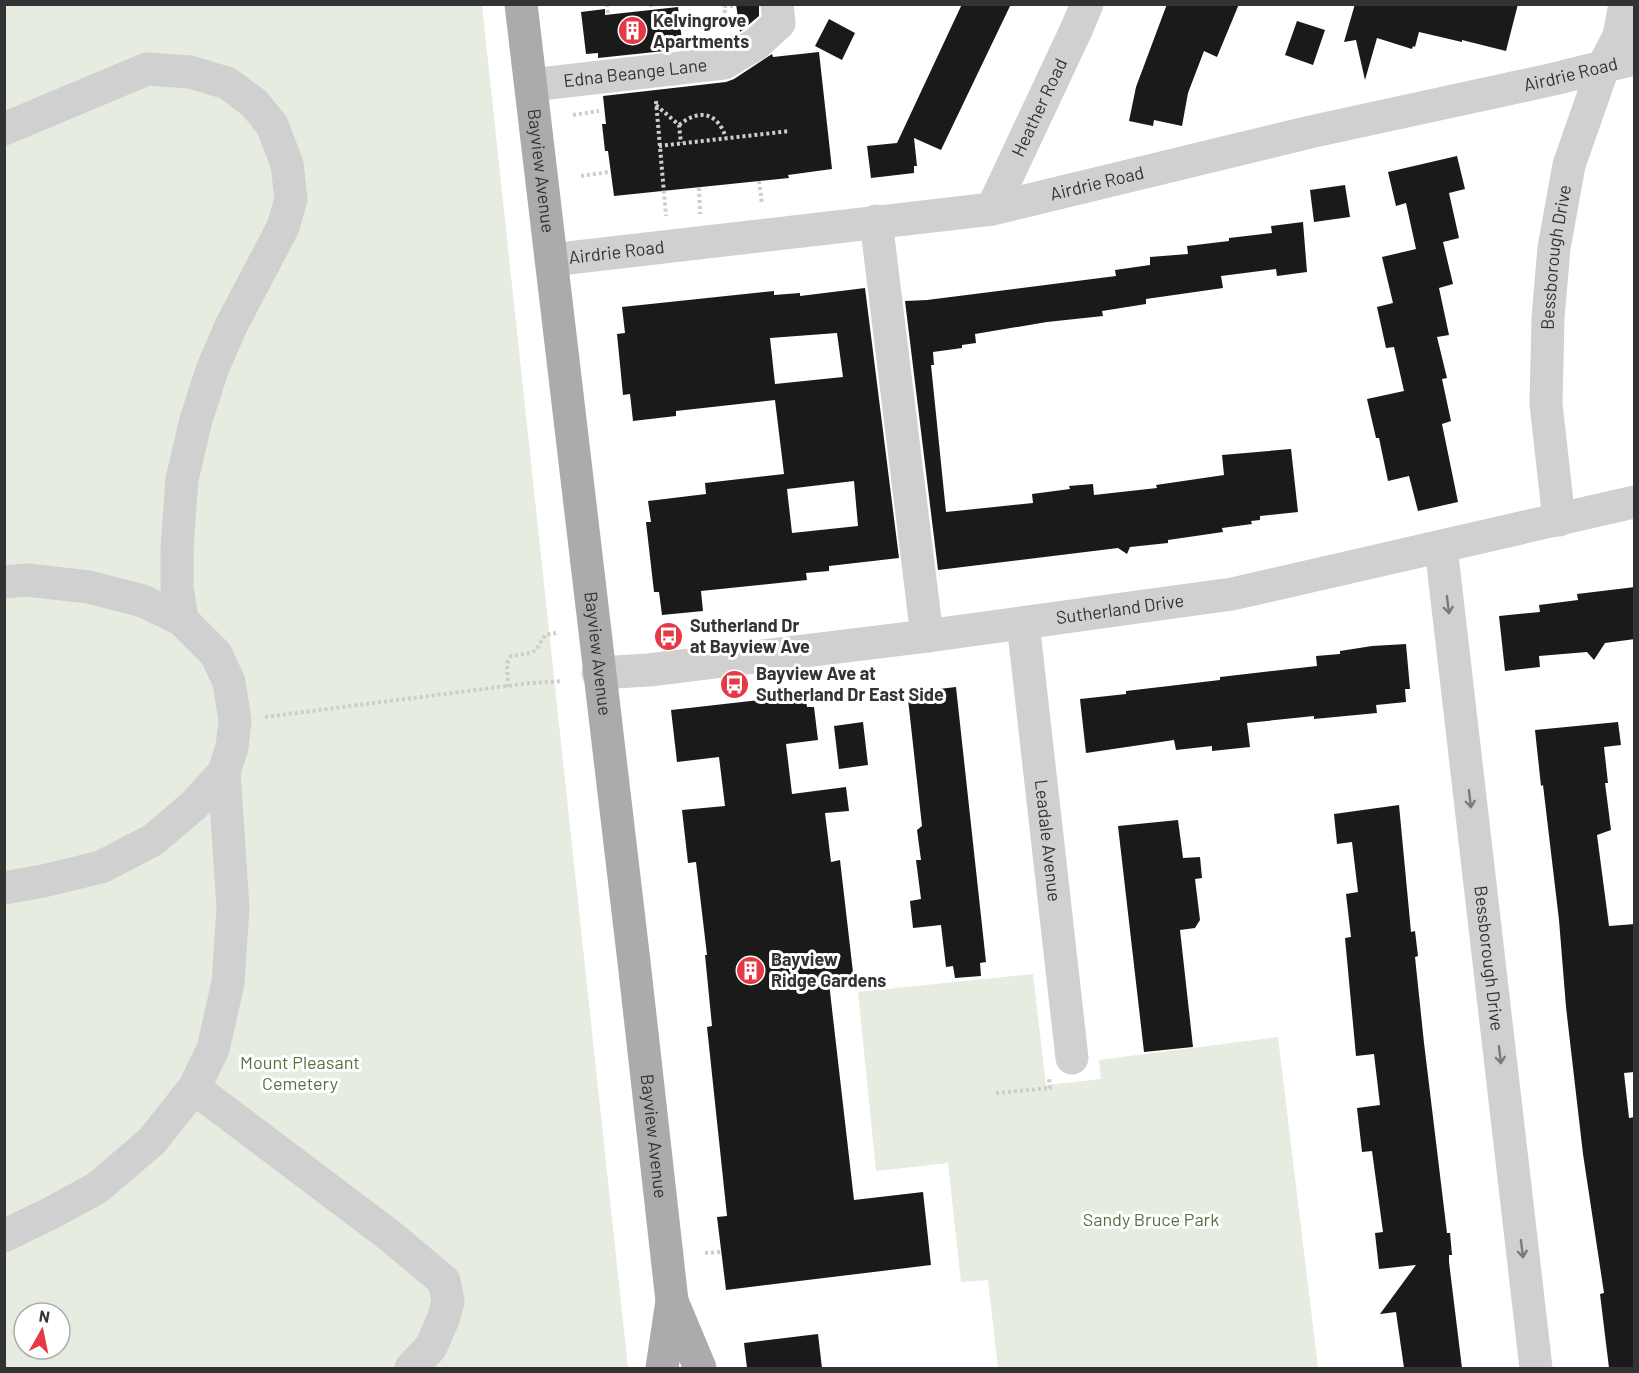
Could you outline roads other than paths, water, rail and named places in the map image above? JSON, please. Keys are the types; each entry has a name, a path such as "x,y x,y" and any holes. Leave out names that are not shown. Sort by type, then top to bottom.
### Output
{"main road":[{"name":"Bayview Avenue","path":"521,4 672,1301 662,1368"},
{"name":"Bayview Avenue","path":"672,1301 700,1368"}],"street":[{"name":"Edna Beange Lane","path":"531,85 724,63 756,44 779,23 777,4"},
{"name":"Heather Road","path":"992,208 1087,4"},
{"name":"Bessborough Drive","path":"1559,520 1546,404 1548,318 1554,248 1569,165 1619,62 1618,36 1625,4"},
{"name":"Airdrie Road","path":"551,260 992,208 1310,132 1554,79 1619,62"},
{"path":"4,129 147,69 190,72 226,83 254,103 272,125 287,164 291,199 283,226 231,326 212,370 193,430 182,479 177,547 177,587 182,620"},
{"path":"876,221 927,636"},
{"name":"Sutherland Drive","path":"598,673 649,670 927,636 1232,594 1635,502"},
{"name":"Bessborough Drive","path":"1441,547 1536,1368"},
{"path":"4,582 27,580 89,587 143,601 182,620 216,654 229,682 235,721 232,747 224,772 233,908 228,983 213,1049 194,1088 152,1141 98,1188 4,1236"},
{"name":"Leadale Avenue","path":"1023,624 1060,1064"},
{"path":"4,888 101,867 153,840 194,805 224,772"},
{"path":"194,1088 389,1235 444,1281 448,1300 444,1317 431,1347 411,1368"}],"place":[{"name":"Kelvingrove Apartments","path":"632,31"},
{"name":"Sutherland Dr at Bayview Ave","path":"669,636"},
{"name":"Bayview Ave at Sutherland Dr East Side","path":"735,684"},
{"name":"Bayview Ridge Gardens","path":"750,970"}],"park label":[{"name":"Mount Pleasant Cemetery","path":"300,1073"},
{"name":"Sandy Bruce Park","path":"1151,1220"}]}
